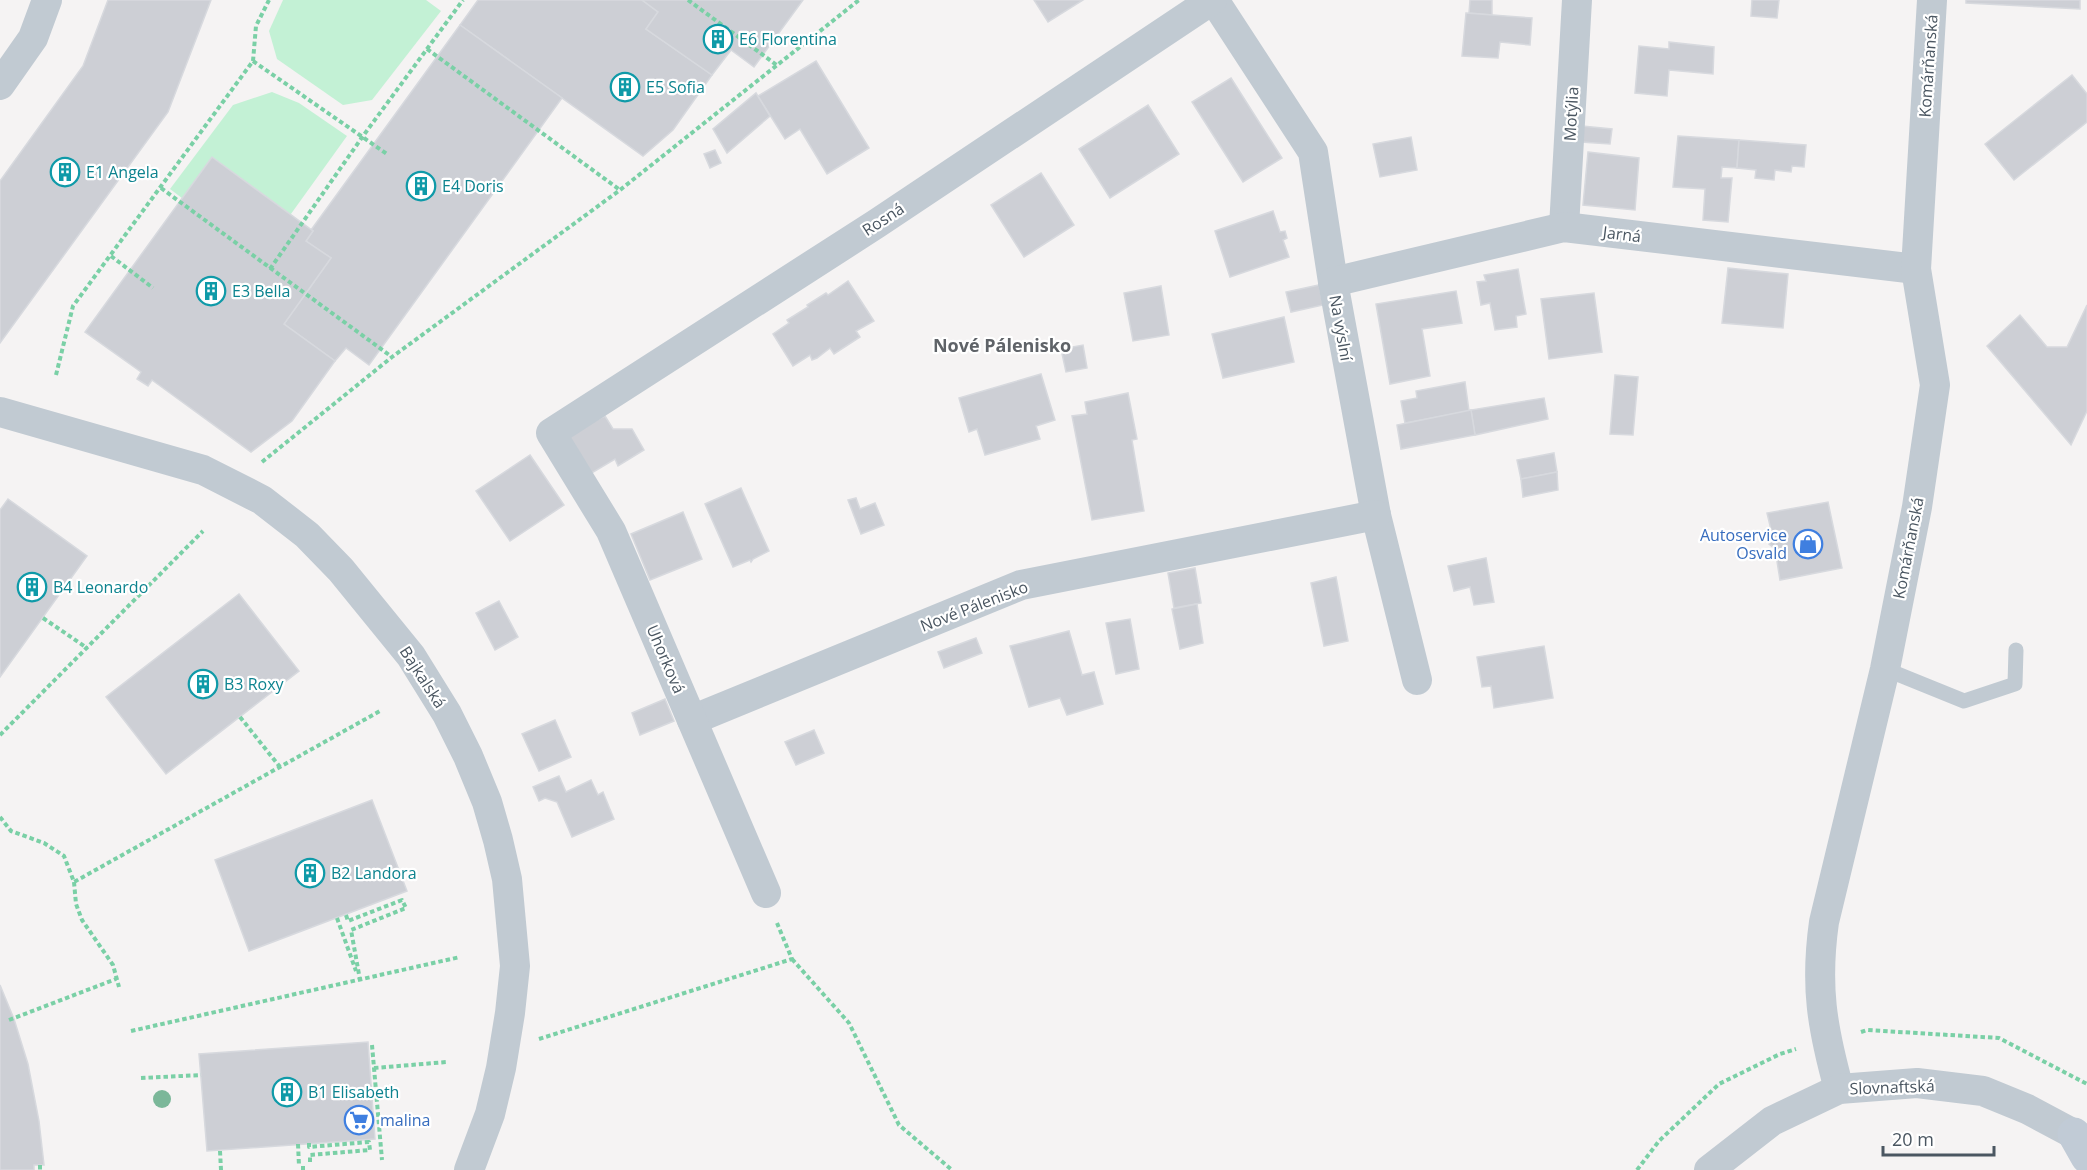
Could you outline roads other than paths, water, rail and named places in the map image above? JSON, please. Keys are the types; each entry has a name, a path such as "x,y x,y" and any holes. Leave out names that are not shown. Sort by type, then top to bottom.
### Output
{"street":[{"path":"0,85 33,38 47,0"},
{"name":"Na výslní","path":"1213,0 1313,152 1333,282 1376,515 1417,680"},
{"name":"Rosná","path":"551,433 876,224 1213,0"},
{"name":"Motýlia","path":"1564,227 1577,0"},
{"name":"Komárňanská","path":"1839,1089 1826,1041 1820,1000 1819,956 1824,922 1885,669 1917,507 1935,385 1916,268 1932,0"},
{"name":"Jarná","path":"1333,282 1564,227 1916,268"},
{"name":"Bajkalská","path":"0,412 203,470 262,500 307,535 341,570 411,656 447,714 487,802 507,879 515,966 501,1068 490,1114 469,1170"},
{"name":"Uhorková","path":"551,433 611,531 765,893"},
{"name":"Nové Pálenisko","path":"692,720 1021,585 1376,515"},
{"name":"Slovnaftská","path":"1709,1170 1772,1121 1839,1089 1917,1083 1983,1091 2027,1109 2083,1144"}],"lane":[{"path":"1885,669 1964,701 2015,684 2016,650"}],"place":[{"name":"E6 Florentina","path":"718,39"},
{"name":"E5 Sofia","path":"625,87"},
{"name":"E1 Angela","path":"65,172"},
{"name":"E4 Doris","path":"421,186"},
{"name":"E3 Bella","path":"211,291"},
{"name":"Autoservice Osvald","path":"1808,544"},
{"name":"B4 Leonardo","path":"32,587"},
{"name":"B3 Roxy","path":"203,684"},
{"name":"B2 Landora","path":"310,873"},
{"name":"B1 Elisabeth","path":"287,1092"},
{"name":"malina","path":"359,1120"}],"district":[{"name":"Nové Pálenisko","path":"1002,346"}]}
